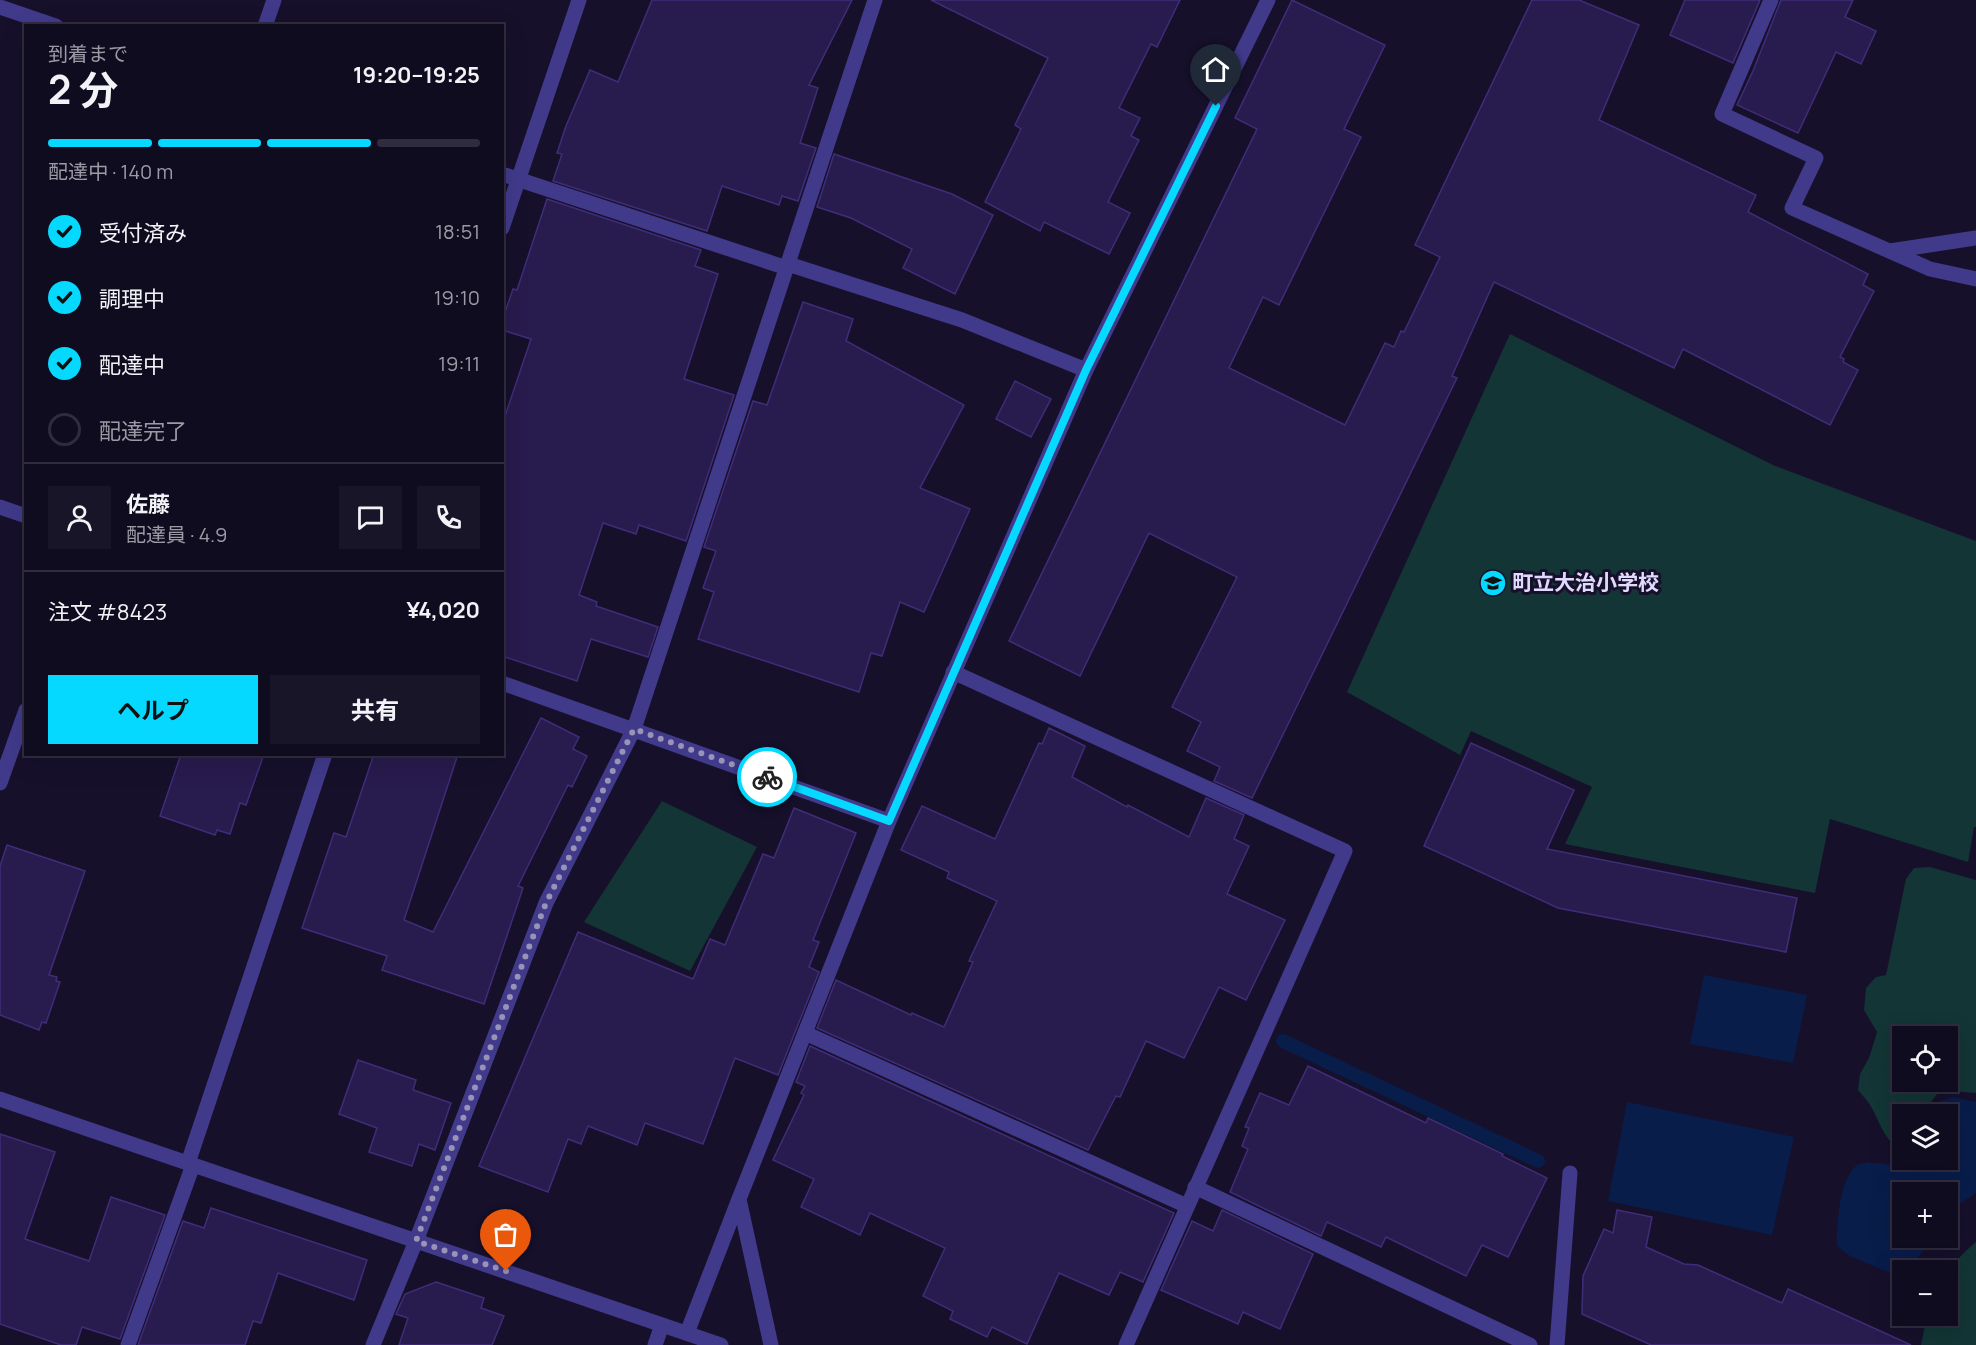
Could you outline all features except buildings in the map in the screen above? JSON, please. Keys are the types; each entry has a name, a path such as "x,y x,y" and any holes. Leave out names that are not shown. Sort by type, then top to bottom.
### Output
{"street":[{"path":"266,24 273,0"},
{"path":"504,222 579,0"},
{"path":"373,1345 416,1241 546,903 634,729 875,0"},
{"path":"687,1333 889,821 953,672 1086,370 1268,0"},
{"path":"1771,0 1722,114 1816,159 1792,208 1930,269 1976,279"},
{"path":"0,7 50,24"},
{"path":"504,175 962,320 1086,370"},
{"path":"1889,251 1976,238"},
{"path":"0,507 24,515"},
{"path":"953,672 1345,851 1126,1345"},
{"path":"504,683 889,821"},
{"path":"0,783 24,716"},
{"path":"128,1345 324,756"},
{"path":"805,1033 1187,1206"},
{"path":"0,1099 721,1345"},
{"path":"1557,1345 1570,1173"},
{"path":"1196,1187 1530,1345"},
{"path":"739,1199 771,1345"},
{"path":"655,1345 662,1325"}],"green space":[{"path":"1510,334 1775,466 1976,541 1976,827 1974,827 1968,862 1830,819 1815,893 1565,844 1592,787 1471,731 1460,755 1347,692"},
{"path":"662,801 757,847 690,971 584,922"},
{"path":"1930,867 1976,880 1976,1093 1958,1092 1958,1026 1892,1026 1892,1092 1938,1092 1930,1104 1892,1104 1892,1143 1868,1102 1858,1090 1860,1074 1869,1058 1877,1032 1864,1010 1866,988 1876,977 1886,975 1906,879 1914,868"},
{"path":"1976,1242 1976,1345 1921,1345 1925,1326 1958,1326 1957,1260"}],"water":[{"path":"1704,975 1807,995 1793,1063 1690,1044"},
{"path":"1954,1097 1976,1102 1976,1193 1958,1205 1958,1182 1892,1182 1892,1248 1925,1248 1916,1260 1892,1260 1892,1272 1850,1256 1837,1246 1838,1225 1841,1197 1845,1184 1856,1166 1865,1163 1892,1165 1892,1170 1958,1170 1958,1104 1937,1104"},
{"path":"1627,1102 1794,1137 1772,1235 1608,1201"}],"waterway":[{"path":"1283,1041 1538,1161"}],"way so far":[{"path":"506,1271 416,1241 546,903 634,729 767,777"}],"place":[{"name":"町立大治小学校","path":"1493,583"}],"route":[{"path":"767,777 889,821 1086,370 1216,106"}]}
